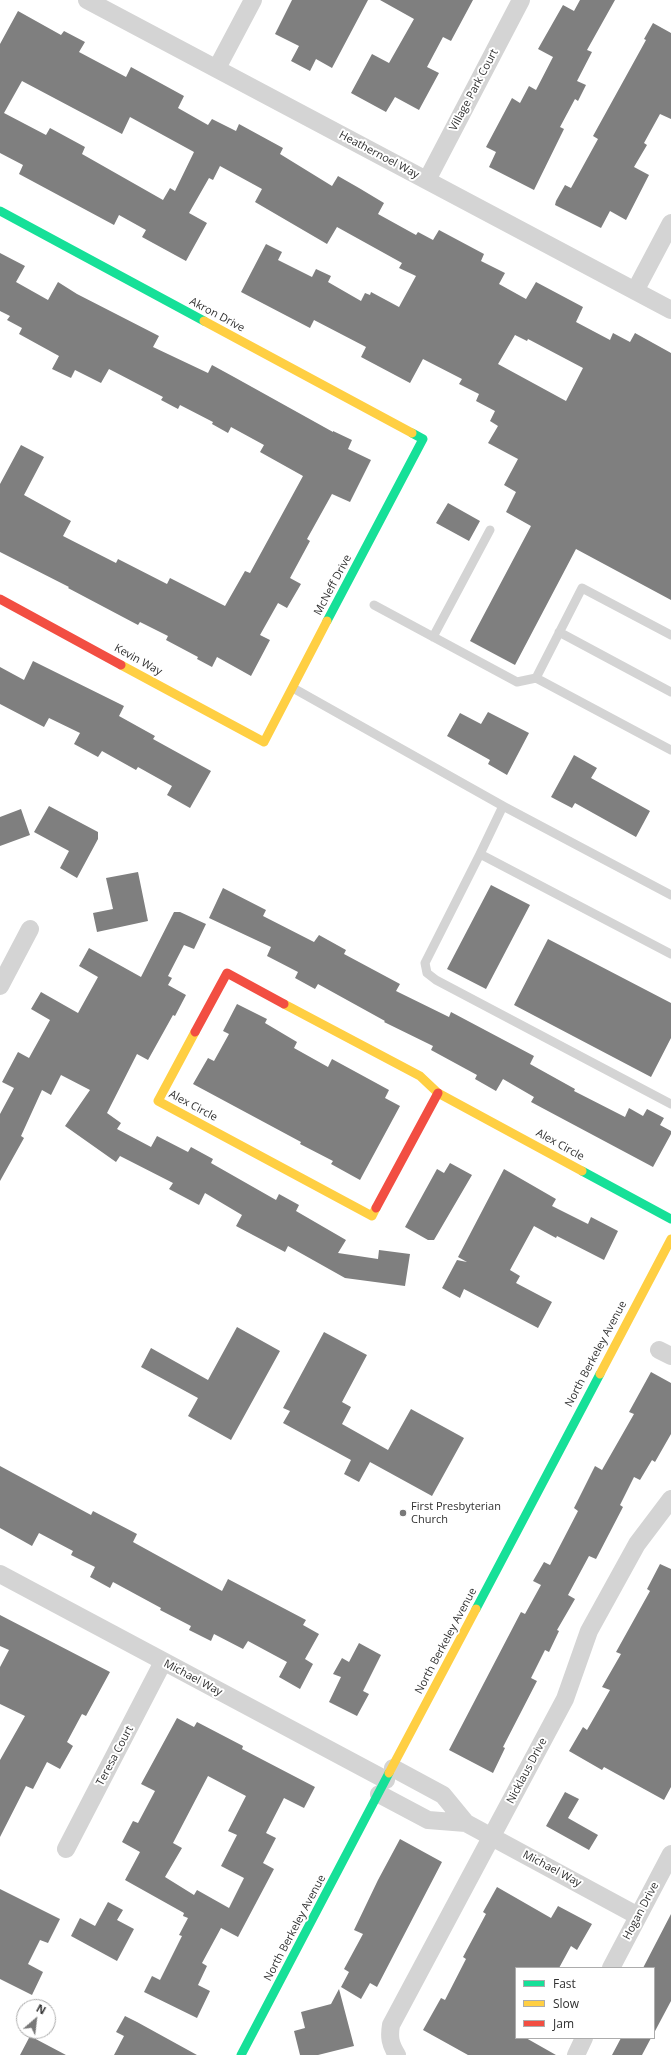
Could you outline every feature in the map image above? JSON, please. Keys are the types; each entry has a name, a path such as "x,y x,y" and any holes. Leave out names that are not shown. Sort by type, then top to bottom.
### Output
{"street":[{"name":"Heathernoel Way","path":"87,0 671,310"},
{"path":"217,68 253,0"},
{"name":"Village Park Court","path":"426,180 521,0"},
{"name":"Akron Drive","path":"0,211 423,439"},
{"path":"635,291 671,223"},
{"name":"McNeff Drive","path":"264,742 423,439"},
{"name":"Kevin Way","path":"0,599 264,742"},
{"path":"0,986 30,928"},
{"name":"Alex Circle","path":"438,1093 372,1216 158,1101 227,973 420,1076 438,1093 671,1219"},
{"name":"North Berkeley Avenue","path":"241,2055 671,1239"},
{"name":"Nicklaus Drive","path":"394,2050 389,2035 391,2025 565,1699 589,1631 637,1544 671,1499"},
{"name":"Michael Way","path":"0,1574 386,1780 443,1795 466,1823 638,1916"},
{"name":"Teresa Court","path":"66,1849 163,1662"},
{"name":"Michael Way","path":"386,1780 428,1820 466,1823"},
{"name":"Hogan Drive","path":"612,1967 671,1854"},
{"path":"576,2055 584,2039"}],"lane":[{"path":"433,637 490,530"},
{"path":"536,678 582,588 671,635"},
{"path":"374,605 517,682 536,678 671,750"},
{"path":"560,632 671,692"},
{"path":"293,688 503,806 671,895"},
{"path":"503,806 425,963 428,973 436,980 671,1104"},
{"path":"480,854 671,954"}],"building":[{"path":"292,0 368,0 332,68 316,59 310,71 291,61 299,46 275,34"},
{"path":"380,0 473,0 451,41 443,37 427,67 439,73 419,110 395,97 386,112 351,93 372,54 389,63 414,19"},
{"path":"580,0 615,0 587,50 592,52 577,81 586,85 578,101 575,99 560,127 564,129 534,190 489,167 496,152 486,147 512,98 520,103 529,86 536,90 553,57 538,49 563,5 574,11"},
{"path":"18,11 61,35 64,31 85,42 79,52 126,77 131,67 184,96 178,108 208,125 212,119 236,131 239,124 283,148 280,154 332,186 338,176 384,203 378,214 416,235 418,232 433,240 439,230 484,254 481,261 505,273 499,284 526,299 536,282 583,307 576,322 610,340 613,333 630,342 635,333 671,353 671,600 576,549 515,665 470,641 531,526 506,512 516,492 504,485 518,459 488,443 498,426 490,421 495,411 476,401 479,394 459,384 462,379 423,359 410,383 361,357 366,347 314,320 310,328 241,292 266,244 282,252 278,260 312,277 316,269 331,276 328,282 361,301 365,293 370,295 371,292 399,307 416,276 399,268 402,263 337,227 327,244 255,202 262,189 220,166 213,180 209,178 189,213 207,223 186,261 142,237 146,230 119,215 114,225 19,174 23,165 0,153 0,44","holes":["22,81 122,134 130,117 194,152 175,191 170,188 163,200 82,154 85,147 50,128 46,135 4,113","515,335 527,341 528,339 583,368 566,401 498,364"]},
{"path":"653,23 671,33 671,119 660,114 644,143 647,145 634,167 649,175 626,220 610,211 601,228 555,205 556,201 565,185 571,188 598,139 593,136 646,40 644,39"},
{"path":"0,253 25,266 16,282 48,300 58,282 77,294 159,336 153,347 208,373 212,365 333,432 352,440 348,449 371,460 350,502 332,494 307,539 310,541 290,578 301,584 287,608 278,603 260,635 270,640 251,676 217,657 212,667 197,659 198,657 166,640 168,636 140,622 138,625 68,588 69,587 0,552 0,484 21,445 44,457 24,495 71,521 63,536 116,563 118,559 167,584 170,578 225,606 245,571 250,573 303,476 260,452 264,445 231,427 228,433 212,424 213,422 180,405 178,409 161,400 163,397 109,369 101,383 75,370 71,378 52,369 59,356 19,334 22,328 7,320 10,316 0,311"},
{"path":"448,503 480,521 469,541 436,523"},
{"path":"33,661 124,706 119,716 155,736 153,739 211,771 190,808 167,795 172,786 138,767 136,770 102,751 98,757 74,744 80,733 49,718 44,727 0,704 0,667 24,680"},
{"path":"488,712 529,733 507,775 488,764 490,760 447,736 460,713 481,724"},
{"path":"574,755 597,768 591,778 650,811 636,837 575,803 572,808 551,797"},
{"path":"49,806 98,832 98,839 77,878 60,868 69,851 34,832"},
{"path":"21,809 30,835 0,846 0,817"},
{"path":"138,872 148,921 97,932 93,913 113,909 106,878"},
{"path":"491,885 530,905 486,989 447,969"},
{"path":"223,888 266,910 263,916 314,942 319,935 346,950 344,954 400,984 396,991 449,1017 451,1012 534,1056 530,1064 575,1089 574,1091 625,1117 629,1108 643,1116 647,1109 664,1118 660,1125 671,1131 671,1134 653,1167 531,1102 534,1097 503,1079 496,1091 475,1079 477,1075 431,1050 433,1046 384,1022 385,1021 318,984 315,989 295,978 298,972 267,956 271,947 209,918"},
{"path":"174,912 180,912 206,924 194,949 184,945 168,976 172,978 168,985 186,995 148,1060 137,1054 107,1113 121,1123 117,1129 151,1147 157,1136 188,1152 191,1147 213,1159 211,1163 276,1200 279,1194 299,1205 296,1211 346,1240 338,1253 378,1259 379,1250 410,1254 405,1286 345,1278 288,1246 285,1252 236,1226 242,1215 205,1193 199,1205 169,1189 173,1183 120,1156 116,1162 65,1126 90,1090 61,1075 51,1095 42,1090 21,1136 24,1138 0,1181 0,1114 14,1088 2,1082 18,1052 29,1058 50,1020 31,1009 41,992 78,1013 98,977 79,966 89,948 141,977"},
{"path":"548,939 671,1003 671,1038 651,1077 514,1005"},
{"path":"237,1004 267,1019 265,1023 297,1042 294,1048 328,1067 332,1059 389,1090 385,1098 400,1106 360,1180 331,1164 333,1161 300,1144 301,1142 193,1084 208,1058 214,1061 229,1034 223,1031"},
{"path":"450,1163 472,1175 434,1240 428,1240 405,1227 437,1169 444,1173"},
{"path":"504,1169 556,1199 552,1206 588,1224 591,1217 618,1231 604,1260 534,1226 510,1270 520,1276 516,1283 552,1302 538,1328 464,1289 460,1298 442,1288 457,1260 467,1262 458,1257"},
{"path":"237,1327 280,1351 231,1440 188,1416 198,1398 141,1367 151,1348 208,1380"},
{"path":"324,1332 367,1355 342,1402 351,1407 342,1424 388,1450 411,1409 464,1438 432,1496 370,1462 359,1482 344,1474 351,1460 283,1423 290,1411 283,1408"},
{"path":"651,1372 671,1383 671,1434 655,1462 652,1460 640,1480 634,1477 620,1505 623,1507 596,1559 589,1556 568,1595 575,1599 557,1630 559,1631 549,1652 545,1650 531,1678 537,1681 503,1747 505,1748 493,1773 449,1750 521,1612 525,1614 541,1585 533,1581 544,1562 550,1565 578,1511 574,1508 595,1466 602,1470 634,1414 629,1412"},
{"path":"0,1466 91,1515 93,1511 137,1534 133,1542 222,1591 228,1579 306,1620 303,1625 319,1634 305,1659 313,1664 300,1689 279,1677 287,1662 248,1641 243,1649 214,1634 211,1641 189,1630 191,1626 160,1610 161,1608 113,1582 110,1588 90,1577 95,1567 71,1555 73,1551 39,1533 32,1546 0,1528"},
{"path":"660,1564 671,1569 671,1787 664,1800 604,1767 602,1770 569,1751 583,1727 587,1730 610,1690 602,1687 621,1654 616,1652 650,1591 647,1589"},
{"path":"0,1615 110,1672 86,1716 82,1714 67,1742 73,1746 60,1769 47,1762 33,1789 26,1786 0,1837 0,1760 25,1716 0,1704 0,1667 9,1650 0,1646"},
{"path":"359,1643 381,1655 363,1691 369,1694 357,1716 329,1702 341,1677 333,1674 342,1658 349,1662"},
{"path":"177,1718 194,1727 197,1722 243,1746 242,1749 315,1787 304,1808 284,1798 266,1833 276,1838 263,1863 274,1869 238,1937 221,1928 202,1963 207,1966 198,1985 210,1991 197,2018 144,1992 152,1976 160,1980 182,1936 179,1935 188,1918 183,1916 184,1913 125,1880 140,1852 122,1842 133,1821 138,1823 155,1791 141,1784","holes":["208,1776 246,1796 228,1831 237,1835 221,1866 244,1878 229,1908 197,1890 194,1895 165,1877 182,1848 173,1843"]},
{"path":"565,1792 579,1799 568,1818 598,1835 589,1850 546,1826"},
{"path":"400,1839 442,1862 377,1987 370,1983 361,1999 341,1987 349,1972 344,1969 363,1934 354,1930"},
{"path":"497,1887 551,1918 558,1906 592,1924 577,1950 571,1946 560,1967 515,1967 515,2039 528,2039 556,2055 468,2055 423,2030 441,1998 445,2000 466,1959 463,1957 486,1914 483,1912"},
{"path":"0,1889 60,1919 48,1943 40,1940 28,1964 43,1972 32,1995 0,1979"},
{"path":"108,1902 123,1910 117,1920 134,1929 117,1961 71,1936 80,1918 95,1926"},
{"path":"671,1914 671,2001 655,2031 655,1967 644,1967"},
{"path":"339,1989 354,2046 318,2055 300,2055 294,2031 305,2028 301,2012 331,2004"},
{"path":"125,2016 197,2055 114,2055 124,2036 116,2032"},
{"path":"28,2039 36,2039 66,2055 20,2055"},
{"path":"620,2039 650,2039 642,2055 612,2055"}],"traffic: fast":[{"path":"0,211 204,321"},
{"path":"327,621 423,439 412,433"},
{"path":"582,1171 671,1219"},
{"path":"476,1609 600,1374"},
{"path":"241,2055 389,1773"}],"traffic: slow":[{"path":"204,321 412,433"},
{"path":"121,665 264,742 327,621"},
{"path":"284,1004 420,1076 438,1093 582,1171"},
{"path":"195,1032 158,1101 372,1216 376,1208"},
{"path":"600,1374 671,1239"},
{"path":"389,1773 476,1609"}],"traffic: jam":[{"path":"0,599 121,665"},
{"path":"195,1032 227,973 284,1004"},
{"path":"376,1208 438,1093"}],"place":[{"name":"First Presbyterian Church","path":"403,1513"}]}
